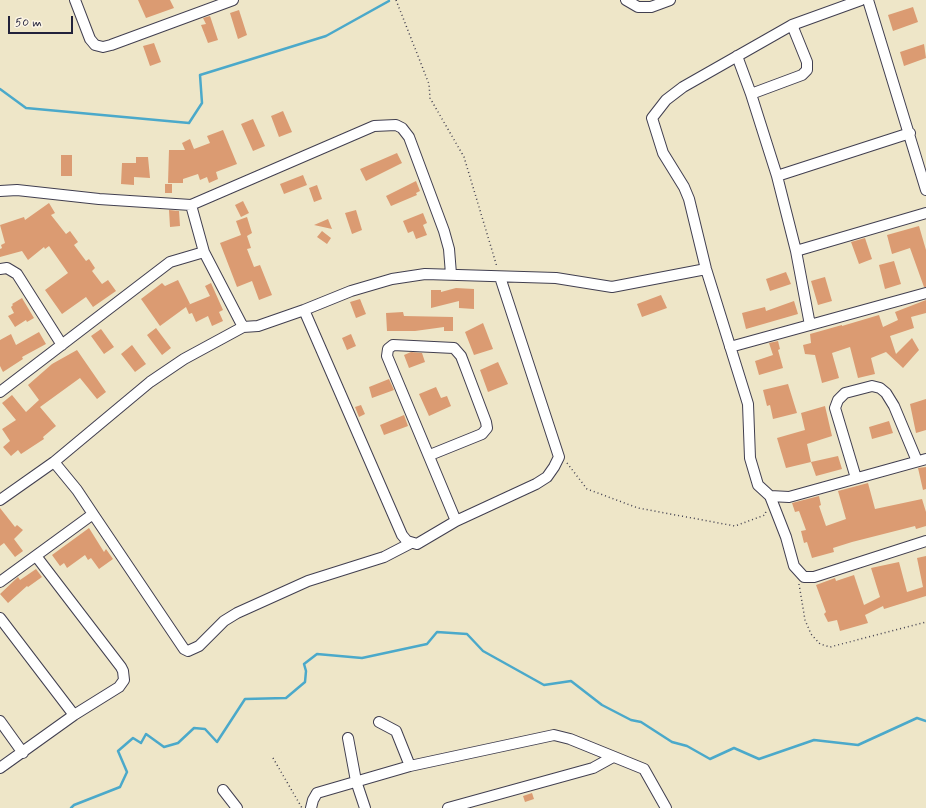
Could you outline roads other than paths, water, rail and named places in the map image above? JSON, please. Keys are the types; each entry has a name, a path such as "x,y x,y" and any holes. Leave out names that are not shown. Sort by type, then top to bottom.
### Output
{"street":[{"path":"75,0 90,40 95,45 103,47 111,46 233,0"},
{"path":"626,0 638,7 651,7 670,0"},
{"path":"861,0 792,25 737,56 666,100 652,118 663,153 684,187 689,199 706,269 748,404 750,458 758,485 770,496 797,571 804,577 814,577 926,541"},
{"path":"868,0 910,133 926,190"},
{"path":"752,94 802,75 807,70 807,62 792,25"},
{"path":"737,56 752,94 777,176 796,251 810,325"},
{"path":"0,191 17,190 99,199 191,205 374,126 396,125 402,128 409,137 444,231 449,249 451,274"},
{"path":"777,176 910,133"},
{"path":"191,205 204,252 243,327"},
{"path":"796,251 926,213"},
{"path":"0,392 170,262 204,252"},
{"path":"0,269 7,268 17,274 62,345"},
{"path":"0,500 54,462 150,382 184,359 243,327 258,326 304,310 351,291 392,279 425,274 556,278 612,287 706,269"},
{"path":"304,310 402,535 411,543 417,544 456,521 536,484 547,477 559,457 500,277"},
{"path":"730,347 926,293"},
{"path":"430,456 482,434 487,428 486,422 461,356 454,348 393,345 388,349 387,356 456,521"},
{"path":"770,496 789,496 856,478 922,460 886,393 880,388 872,386 845,393 838,400 835,408 856,478"},
{"path":"54,462 77,490 184,649 188,651 199,646 224,622 238,614 308,581 384,557 411,543"},
{"path":"777,514 789,496"},
{"path":"0,582 93,514"},
{"path":"0,768 74,715 118,687 124,680 123,671 36,556"},
{"path":"0,618 74,715"},
{"path":"0,721 23,753"},
{"path":"379,722 396,731 410,766"},
{"path":"311,808 317,792 410,766 554,735 570,739 644,769 666,808"},
{"path":"348,738 356,781 365,808"},
{"path":"448,808 593,768 612,757"},
{"path":"223,790 237,808"}],"waterway":[{"path":"0,89 26,108 189,123 202,103 200,75 326,36 389,1"},
{"path":"71,808 74,805 120,787 127,772 118,751 133,738 141,743 146,734 164,747 178,743 194,728 205,729 217,742 245,699 286,698 305,682 306,671 304,664 317,654 362,658 427,644 437,632 467,634 483,651 544,685 571,681 602,705 631,720 641,722 672,742 687,746 710,759 734,748 759,759 814,740 858,745 917,718 926,721"}]}
